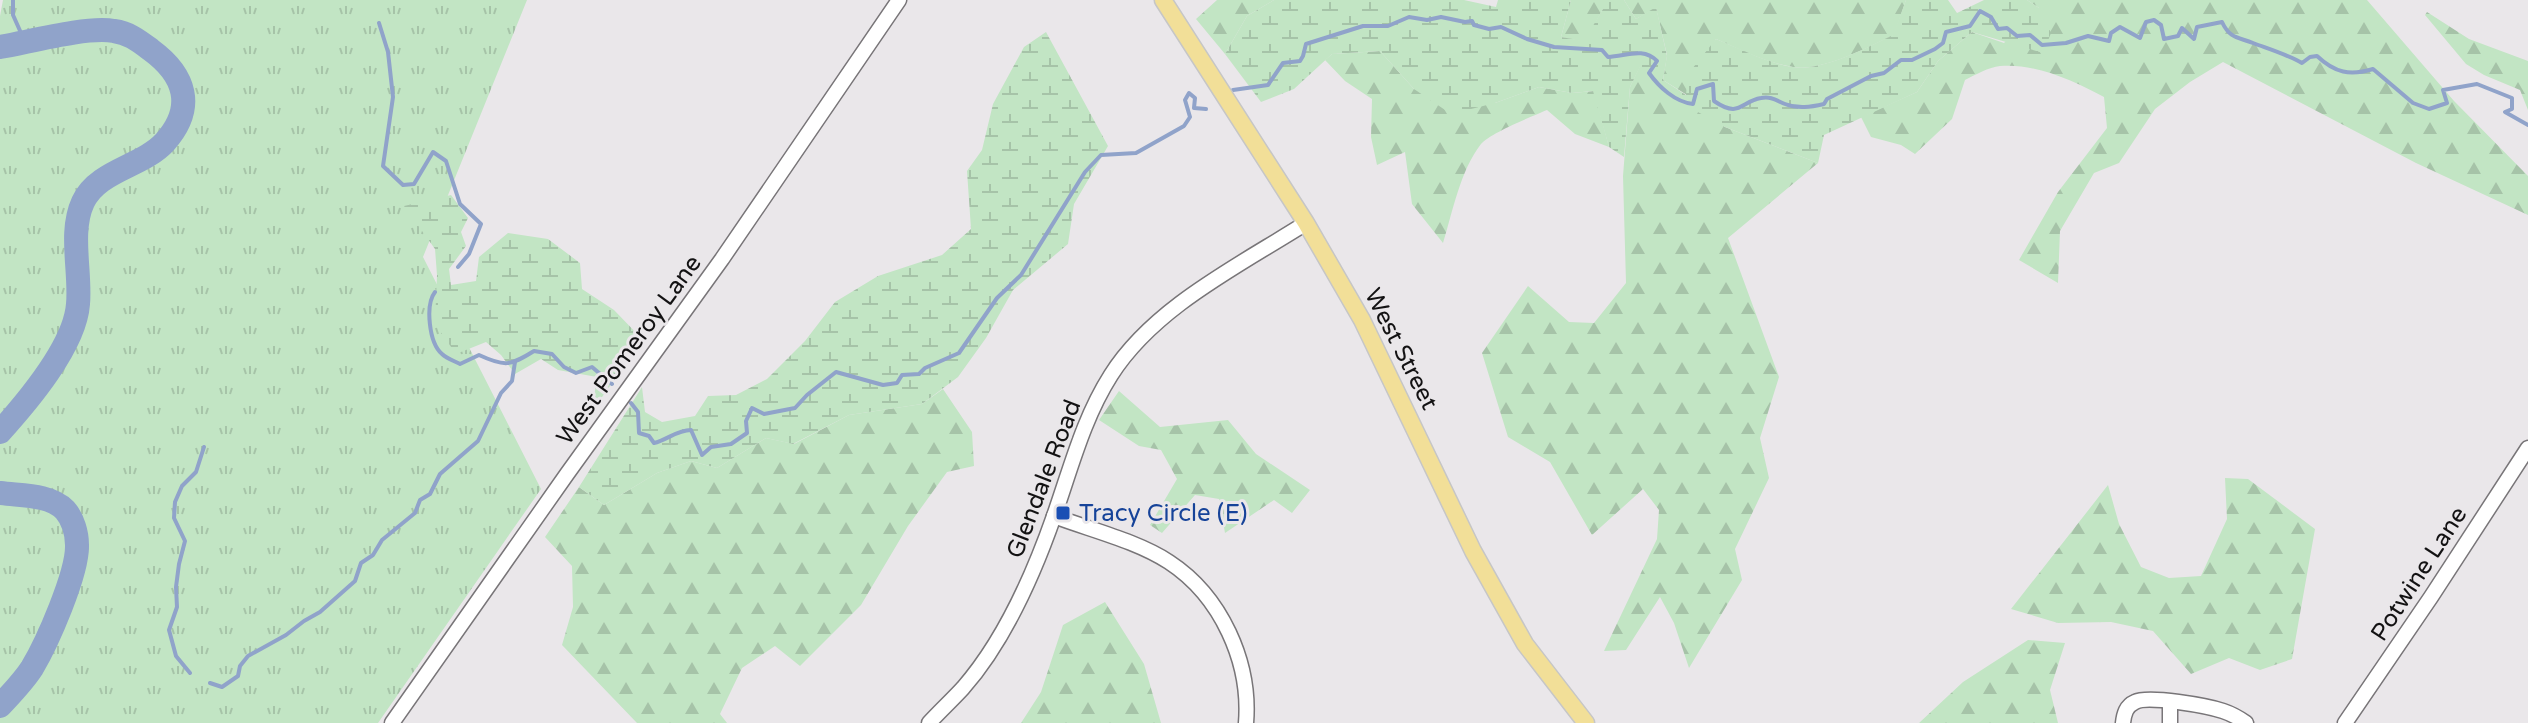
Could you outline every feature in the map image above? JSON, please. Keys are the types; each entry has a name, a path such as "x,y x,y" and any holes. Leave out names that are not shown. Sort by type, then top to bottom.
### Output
{"main road":[{"name":"West Street","path":"1163,0 1306,223 1362,320 1478,561 1525,644 1586,723"}],"street":[{"name":"West Pomeroy Lane","path":"392,723 722,259 899,0"},
{"name":"Glendale Road","path":"929,723 964,687 1010,620 1054,516 1087,418 1111,374 1155,324 1181,302 1306,223"},
{"name":"Potwine Lane","path":"2345,723 2528,448"},
{"path":"1054,516 1152,553 1171,563 1198,586 1219,613 1234,642 1243,674 1246,723"},
{"path":"2123,723 2125,713 2136,701 2154,699 2220,710 2246,723"},
{"path":"2170,702 2170,723"}],"green space":[{"path":"3,0 527,0 423,257 541,489 378,723 0,723 0,16"},
{"path":"1217,0 1274,0 1247,16 1225,54 1196,19"},
{"path":"1274,0 1464,0 1496,7 1498,0 1571,0 1561,37 1584,41 1603,9 1603,0 1624,0 1636,19 1656,7 1667,56 1663,80 1686,95 1688,74 1716,39 1783,65 1817,66 1893,35 1906,0 1948,0 1957,13 1984,0 2027,0 2039,8 2051,33 2043,53 1972,32 1938,61 1917,92 1824,135 1818,163 1725,127 1658,90 1640,67 1630,87 1624,157 1609,147 1593,91 1572,93 1539,87 1451,114 1414,89 1380,51 1332,54 1294,89 1261,102 1225,54 1247,16"},
{"path":"1571,0 1603,0 1603,9 1585,42 1561,37"},
{"path":"1624,0 1906,0 1894,35 1817,66 1783,65 1716,39 1687,95 1663,80 1667,55 1656,8 1636,19"},
{"path":"2027,0 2367,0 2454,101 2528,176 2528,215 2416,163 2223,62 2155,109 2119,163 2094,173 2060,231 2058,283 2019,260 2058,192 2107,128 2104,97 2041,70 2014,66 1991,68 1965,80 1952,119 1915,154 1901,145 1871,137 1861,117 1917,92 1938,61 1972,32 2004,43 2039,8"},
{"path":"2427,12 2469,39 2528,61 2528,110 2520,90 2466,64 2425,15"},
{"path":"1046,32 1108,146 1074,204 1068,244 1013,290 986,338 958,377 922,404 849,415 793,444 766,438 717,468 691,461 657,473 604,505 579,487 642,387 645,412 662,422 695,416 708,396 736,395 767,379 805,341 835,302 878,276 942,255 971,229 967,171 982,150 993,104 1024,47"},
{"path":"1380,51 1414,89 1495,103 1539,87 1572,93 1594,91 1609,147 1575,134 1547,110 1493,135 1481,144 1468,166 1443,243 1412,204 1405,152 1377,165 1371,137 1372,99 1345,81 1325,60 1332,54"},
{"path":"1640,66 1725,127 1818,163 1728,238 1779,377 1760,438 1769,478 1735,549 1742,580 1689,668 1674,623 1660,597 1626,650 1604,651 1657,539 1659,510 1643,489 1592,535 1550,462 1508,437 1482,353 1528,286 1569,322 1594,323 1626,283 1623,176 1630,87"},
{"path":"451,195 468,218 461,232 466,246 449,269 451,285 476,281 479,257 508,233 548,239 580,263 582,289 614,310 643,340 592,411 597,377 558,370 541,359 515,374 486,342 456,354 435,324 435,249 404,206"},
{"path":"943,389 972,432 974,466 947,472 908,526 861,605 800,666 775,646 742,668 720,714 727,723 637,723 562,645 573,607 572,566 545,537 579,487 604,505 657,473 691,461 717,468 766,438 794,444 849,415 922,404"},
{"path":"1119,391 1160,427 1228,420 1256,454 1310,490 1292,513 1274,500 1225,533 1219,499 1195,495 1162,533 1150,525 1177,479 1161,450 1139,446 1099,420"},
{"path":"2225,478 2248,479 2315,529 2292,659 2260,670 2229,658 2191,674 2153,631 2111,622 2058,623 2011,609 2108,485 2119,524 2141,567 2169,578 2201,576 2227,519"},
{"path":"1105,602 1144,664 1161,723 1021,723 1041,692 1063,625"},
{"path":"2028,640 2065,643 2050,690 2058,723 1919,723 1963,682"}],"waterway":[{"path":"13,0 13,15 25,42"},
{"path":"1233,90 1268,85 1283,63 1300,61 1306,44 1363,26 1388,26 1409,17 1427,20 1441,17 1472,21 1474,25 1489,29 1501,27 1554,47 1602,50 1608,57 1646,54 1657,61 1649,73 1653,78 1668,93 1686,103 1693,104 1697,89 1713,84 1714,101 1730,109 1765,98 1790,106 1809,107 1824,104 1827,99 1871,76 1884,73 1901,60 1912,60 1935,49 1943,43 1946,32 1970,26 1980,11 1991,17 1998,29 2007,28 2017,36 2030,35 2042,45 2066,43 2088,36 2109,41 2111,33 2120,27 2140,38 2146,22 2154,20 2161,25 2164,39 2178,36 2182,28 2194,39 2197,27 2222,22 2235,37 2302,63 2317,56 2343,72 2373,69 2413,103 2429,109 2447,103 2443,90 2477,84 2512,98 2512,109 2505,112 2528,125"},
{"path":"379,23 388,52 393,97 383,166 403,185 414,184 433,152 446,161 460,204 481,224 469,254 458,267"},
{"path":"0,47 89,31 124,34 151,50 172,70 179,81 183,104 175,129 165,142 99,183 83,202 77,226 79,292 75,320 48,372 0,432"},
{"path":"631,403 638,412 639,433 649,436 654,443 691,430 702,455 711,447 731,444 747,433 746,421 752,408 764,414 795,408 836,372 883,385 897,383 902,375 919,374 925,368 959,353 997,298 1021,275 1085,172 1101,155 1136,153 1184,126 1190,117 1185,100 1189,93 1195,98 1194,108 1206,109"},
{"path":"435,292 429,314 431,333 438,349 450,359 460,364 479,355 507,363 534,351 552,354 564,367 576,373 592,367 612,384"},
{"path":"210,683 222,687 238,676 240,666 248,656 320,612 355,581 361,563 373,555 382,540 415,513 420,500 430,494 440,474 478,441 501,393 512,381 515,362"},
{"path":"190,673 176,656 169,630 177,607 176,587 185,541 174,518 175,502 182,486 196,472 204,447"},
{"path":"0,493 34,497 58,505 72,522 77,545 67,590 46,642 28,673 0,706"}],"place":[{"name":"Tracy Circle (E)","path":"1063,513"}]}
